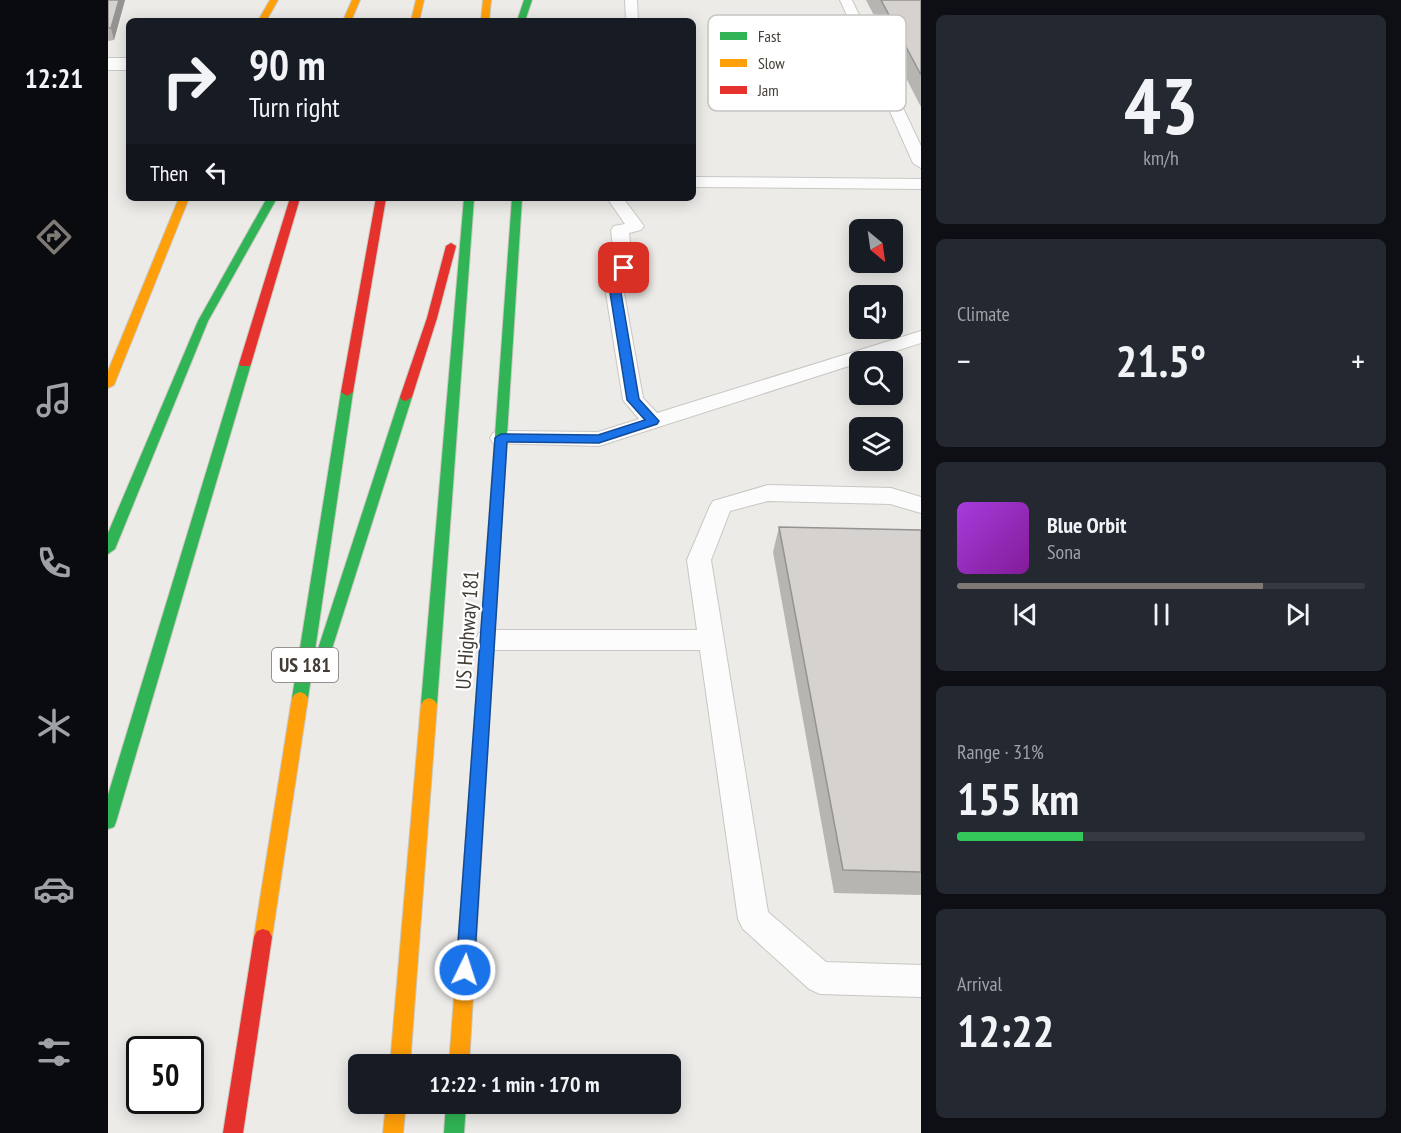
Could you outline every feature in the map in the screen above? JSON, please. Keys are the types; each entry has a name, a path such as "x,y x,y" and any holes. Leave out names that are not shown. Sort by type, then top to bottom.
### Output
{"main road":[{"path":"264,18 274,0"},
{"path":"348,18 356,0"},
{"path":"416,18 420,0"},
{"path":"485,18 487,0"},
{"path":"522,18 530,0"},
{"path":"530,0 530,18"},
{"path":"108,385 183,201"},
{"path":"108,549 203,321 270,201"},
{"path":"108,822 294,201"},
{"name":"US 181","path":"233,1133 346,396 380,201"},
{"path":"292,751 432,318 462,201"},
{"path":"401,1054 469,201"},
{"name":"US Highway 181","path":"460,1054 517,201"},
{"path":"393,1133 395,1114"},
{"path":"454,1133 455,1114"}],"street":[{"path":"108,64 126,64"}],"lane":[{"path":"631,0 632,18"},
{"path":"846,0 853,15"},
{"path":"897,111 921,163"},
{"path":"696,182 921,184"},
{"path":"617,201 635,226 620,230 624,268 613,280 627,366 633,400 653,421"},
{"path":"501,438 599,439 921,337"},
{"path":"921,505 891,496 768,493 721,506 699,560 754,919 820,978 921,981"},
{"path":"488,640 713,640"}],"building":[{"path":"108,0 119,0 111,28 108,28"},
{"path":"881,0 921,0 921,75 906,47 906,15 889,15"},
{"path":"779,527 921,530 921,872 843,870"}],"traffic: fast":[{"path":"522,18 528,0"},
{"path":"108,549 203,321 270,201"},
{"path":"429,704 469,201"},
{"path":"485,673 517,201"},
{"path":"108,822 245,364"},
{"path":"300,698 347,392"},
{"path":"323,655 406,397"},
{"path":"454,1133 455,1114"}],"traffic: slow":[{"path":"264,18 274,0"},
{"path":"348,18 356,0"},
{"path":"416,18 420,0"},
{"path":"485,18 487,0"},
{"path":"108,385 183,201"},
{"path":"460,1054 485,673"},
{"path":"263,937 300,698"},
{"path":"401,1054 429,704"},
{"path":"393,1133 395,1114"}],"traffic: jam":[{"path":"245,364 294,201"},
{"path":"347,392 380,201"},
{"path":"406,397 432,318 451,246"},
{"path":"233,1133 263,937"}],"route":[{"path":"465,970 501,438 599,439 653,421 633,400 613,280 624,268"}]}
